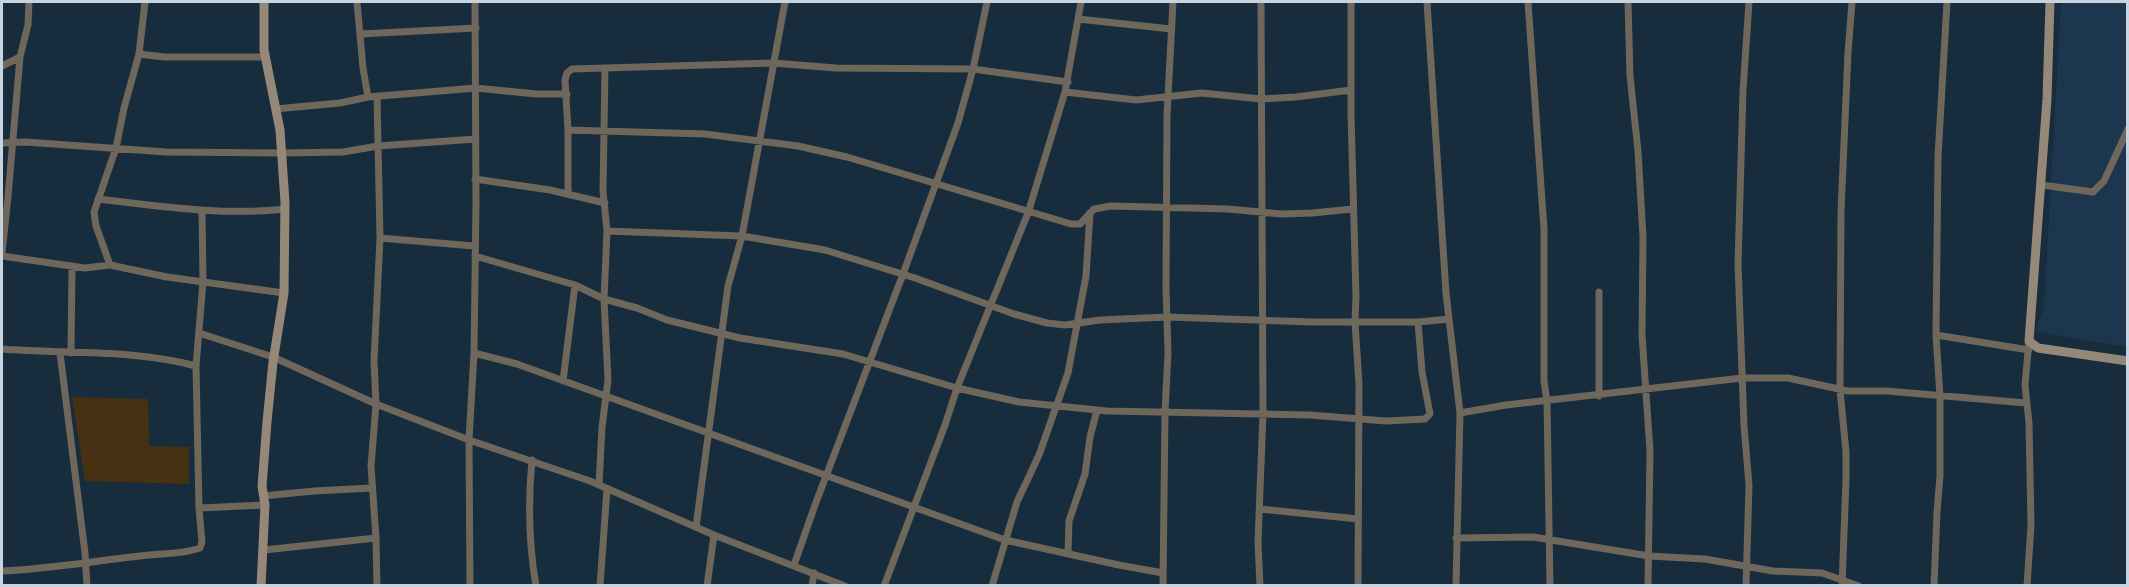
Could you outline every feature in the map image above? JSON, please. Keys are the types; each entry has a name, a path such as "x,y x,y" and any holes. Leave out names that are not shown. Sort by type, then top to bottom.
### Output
{"main road":[{"path":"261,585 264,550 262,486 273,357 285,293 282,153 263,32 264,2"},
{"path":"2050,2 2042,185 2029,346 2127,361"}],"street":[{"path":"29,2 28,25 20,57 2,254 85,268 110,265 203,282 285,293"},
{"path":"110,265 96,226 94,212 116,148 139,54 146,2"},
{"path":"357,2 368,97"},
{"path":"470,585 469,440 474,353 475,2"},
{"path":"696,527 728,286 742,236 785,2"},
{"path":"794,565 958,123 973,69 987,2"},
{"path":"884,585 915,508 957,388 1028,213 1068,82 1081,2"},
{"path":"1163,585 1168,317 1166,287 1168,96 1173,2"},
{"path":"1260,585 1258,542 1263,413 1261,2"},
{"path":"1351,2 1355,322 1359,420 1358,585"},
{"path":"1427,2 1449,319 1460,413 1456,585"},
{"path":"1528,2 1544,229 1550,585"},
{"path":"1628,2 1630,76 1638,151 1643,237 1641,335 1650,451 1648,585"},
{"path":"1746,585 1749,485 1738,264 1743,92 1749,2"},
{"path":"1842,583 1846,462 1840,390 1841,211 1852,2"},
{"path":"1934,585 1940,476 1940,397 1936,335 1938,157 1947,2"},
{"path":"1078,19 1171,29"},
{"path":"361,34 476,28"},
{"path":"139,54 164,57 266,57"},
{"path":"2,66 20,57"},
{"path":"568,195 567,73 572,69 773,63 836,68 973,69 1068,82"},
{"path":"599,485 602,427 608,380 604,299 608,231 605,203 605,68"},
{"path":"275,109 340,103 377,96 476,88 536,94 567,94"},
{"path":"1065,92 1136,100 1202,93 1261,99 1351,90"},
{"path":"377,96 380,238 374,361 376,404 371,466 377,585"},
{"path":"2042,185 2093,192 2104,181 2127,129"},
{"path":"568,130 705,134 760,140 847,157 1071,224 1080,224 1094,209 1111,206 1228,209 1261,213 1312,213 1353,209"},
{"path":"2,143 166,152 282,153 343,152 378,146 476,139"},
{"path":"475,179 550,190 605,203"},
{"path":"98,199 202,210 285,209"},
{"path":"2,572 192,551 200,548 202,542 199,508 196,366 203,282 202,210"},
{"path":"992,585 1017,502 1039,455 1068,373 1086,276 1090,213"},
{"path":"608,231 742,236 825,250 903,274 1014,314 1047,323 1065,325 1100,320 1168,317 1355,322 1418,322 1449,319"},
{"path":"380,238 474,246"},
{"path":"475,256 575,285 604,299 637,308 667,320 721,334 843,354 957,388 1019,402 1097,410 1263,413 1359,420 1425,419 1430,414 1422,372 1418,322"},
{"path":"71,353 72,266"},
{"path":"562,381 575,285"},
{"path":"1599,292 1599,396"},
{"path":"199,333 273,357 376,404 469,440 599,485 714,535 845,585"},
{"path":"1936,335 2029,346 2025,385 2029,423 2031,513 2027,585"},
{"path":"2,349 129,354 171,359 196,366"},
{"path":"60,353 87,585"},
{"path":"474,353 517,364 1005,540 1163,573"},
{"path":"1460,413 1506,405 1742,378 1788,378 1840,390 2026,403"},
{"path":"1068,553 1069,521 1085,474 1090,436 1097,410"},
{"path":"531,460 528,497 536,585"},
{"path":"199,508 264,500 314,490 372,488"},
{"path":"600,585 607,489"},
{"path":"1260,509 1358,519"},
{"path":"707,585 714,535"},
{"path":"1456,538 1533,537 1649,556 1706,559 1773,572 1822,573 1842,583 1859,585"},
{"path":"264,550 376,538"},
{"path":"812,585 814,573"}],"shaded area":[{"path":"2061,2 2127,2 2127,347 2035,330 2044,307"},
{"path":"72,397 148,399 149,446 189,447 189,484 85,481"}]}
